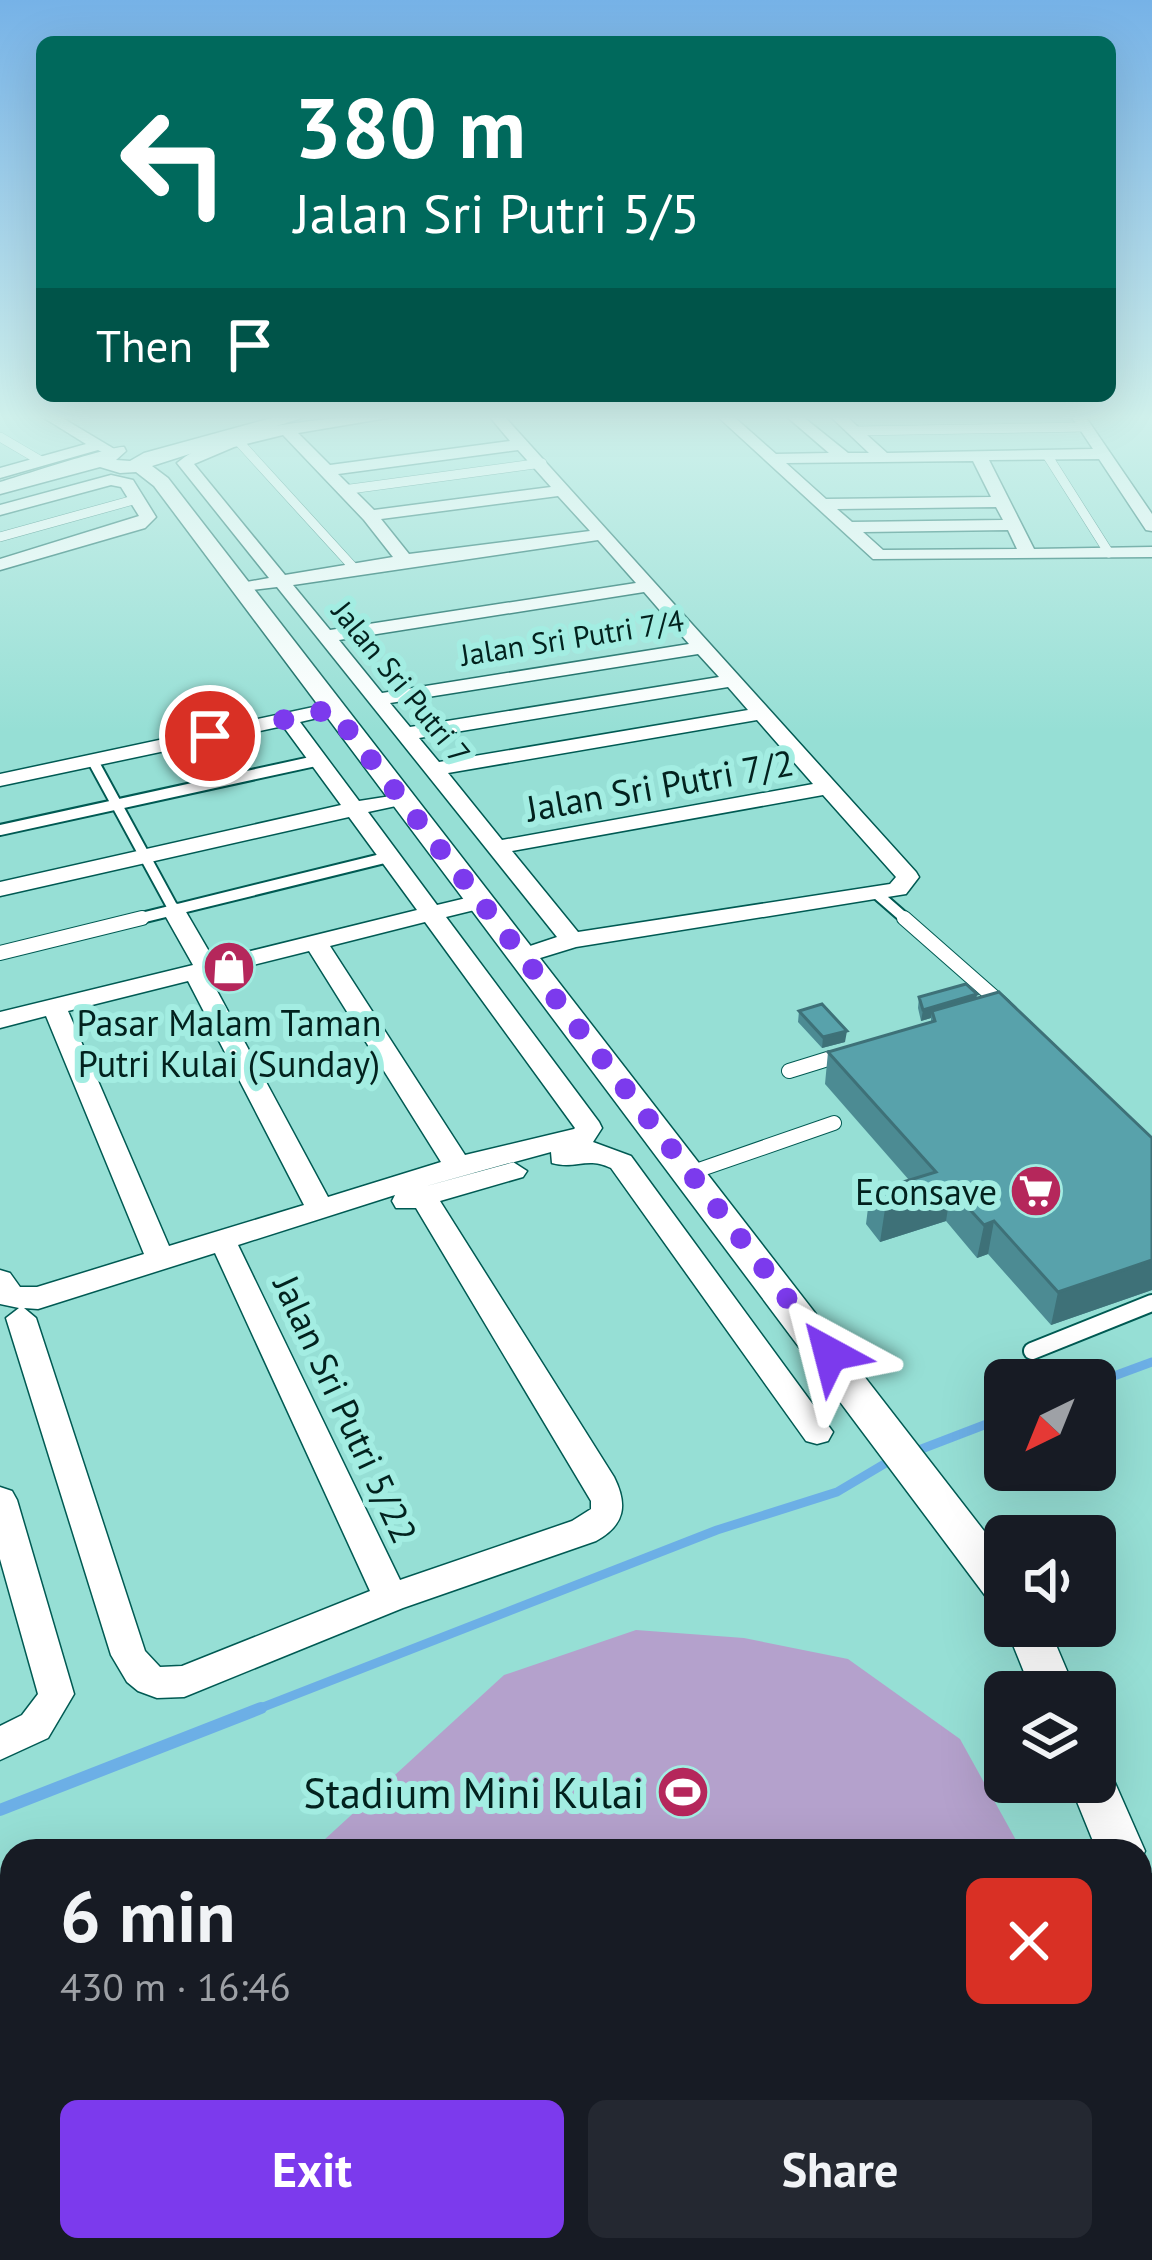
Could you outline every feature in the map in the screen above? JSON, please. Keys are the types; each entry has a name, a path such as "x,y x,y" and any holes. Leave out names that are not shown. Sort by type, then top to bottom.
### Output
{"street":[{"path":"0,565 142,521"},
{"path":"191,521 984,1561"},
{"name":"Jalan Sri Putri 7","path":"232,521 572,940"},
{"path":"374,521 405,560"},
{"path":"524,956 572,940 877,894 898,889 908,877 593,521"},
{"path":"840,521 879,555 1152,552"},
{"path":"846,527 1013,524 1028,554"},
{"path":"242,588 405,560 605,534"},
{"path":"328,637 650,586"},
{"name":"Jalan Sri Putri 7/4","path":"378,698 704,647"},
{"path":"407,734 736,680"},
{"path":"0,780 332,709"},
{"path":"434,770 765,712"},
{"path":"10,1306 458,1166 583,1136 589,1128 358,808 288,719"},
{"name":"Jalan Sri Putri 7/2","path":"498,848 832,787"},
{"path":"0,889 402,798"},
{"path":"0,1020 483,901"},
{"path":"174,910 320,1209"},
{"path":"315,941 458,1166"},
{"path":"54,1006 159,1256"},
{"path":"10,1306 230,1253 578,1152 611,1154 817,1432"},
{"path":"10,1306 129,1655 149,1682 163,1686 184,1681 391,1598 584,1531 600,1523 609,1511 602,1486 423,1196"},
{"name":"Jalan Sri Putri 5/22","path":"230,1253 391,1598"},
{"path":"0,1500 56,1694 48,1718 15,1738"},
{"path":"1101,1803 1116,1839"}],"lane":[{"path":"0,537 27,521"},
{"path":"312,521 354,568"},
{"path":"1089,521 1109,553"},
{"path":"0,830 320,760"},
{"path":"93,761 174,910"},
{"path":"0,952 393,856"},
{"path":"877,894 1022,1023"},
{"path":"984,1014 1006,1008"},
{"path":"789,1071 831,1058"},
{"path":"690,1173 834,1123"},
{"path":"1032,1351 1152,1303"}],"shaded area":[{"name":"Stadium Mini Kulai","path":"636,1630 744,1638 848,1659 960,1739 984,1782 984,1803 995,1803 1015,1839 325,1839 504,1675"}],"building":[{"path":"966,984 977,994 923,1010 919,997"},
{"name":"Econsave","path":"999,992 1152,1138 1152,1260 1058,1292 994,1221 984,1225 951,1189 885,1209 870,1192 936,1172 828,1052 935,1021 932,1011"},
{"path":"822,1004 847,1031 823,1037 799,1011"}],"waterway":[{"path":"1116,1375 1152,1362"},
{"path":"911,1453 984,1425"},
{"path":"253,1711 717,1530 837,1492 891,1460"},
{"path":"0,1810 261,1708"}],"place":[{"name":"Pasar Malam Taman Putri Kulai (Sunday)","path":"229,967"},
{"name":"Econsave","path":"1036,1191"},
{"name":"Stadium Mini Kulai","path":"683,1792"}],"route":[{"path":"210,736 332,709 830,1354"}]}
